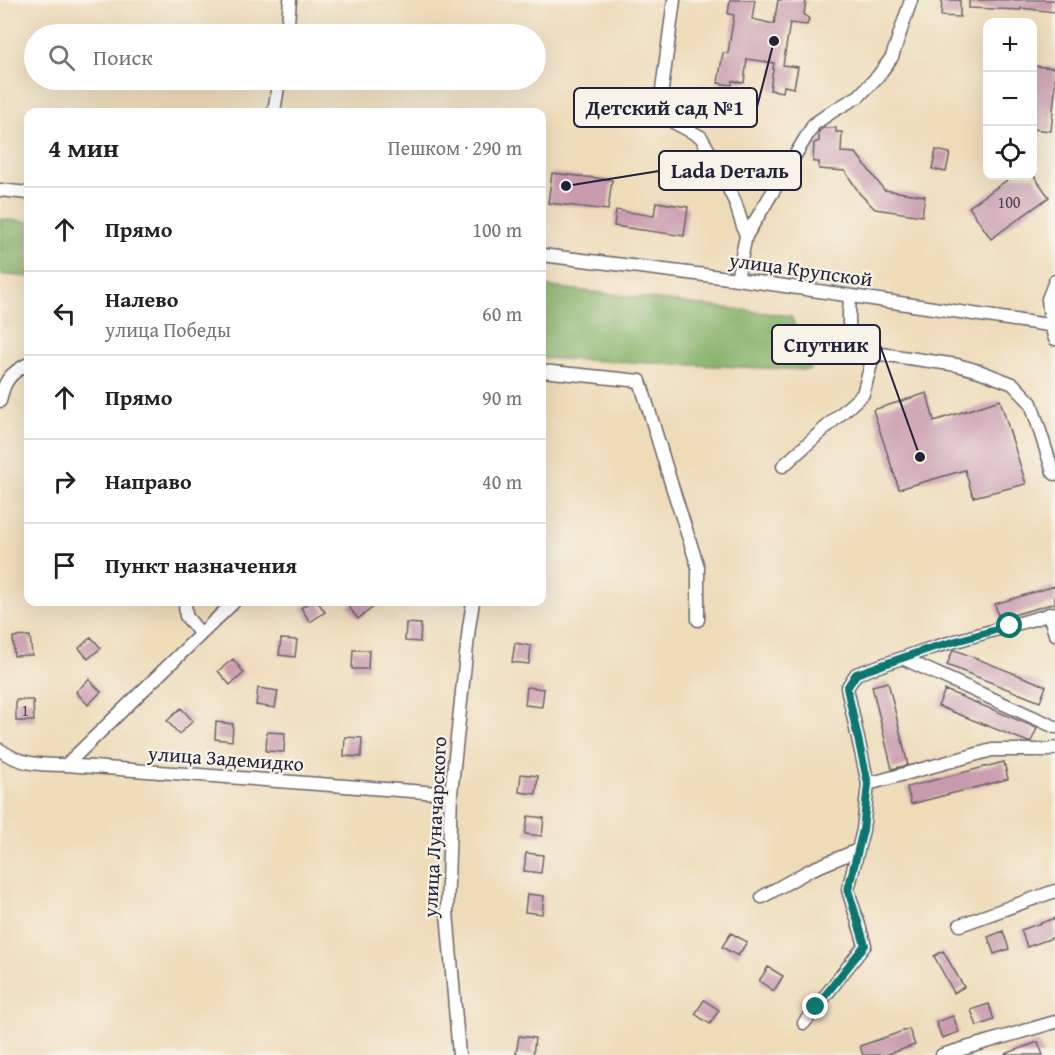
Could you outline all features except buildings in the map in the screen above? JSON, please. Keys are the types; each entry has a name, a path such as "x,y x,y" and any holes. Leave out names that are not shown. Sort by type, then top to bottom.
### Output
{"street":[{"path":"287,24 290,0"},
{"path":"674,0 660,112 701,137 735,202 746,236"},
{"path":"737,279 746,236 814,124 859,96 878,76 892,57 911,0"},
{"path":"275,108 277,90"},
{"path":"0,190 24,193"},
{"name":"улица Крупской","path":"546,255 737,279 1053,326"},
{"path":"1055,281 1048,299 1055,339"},
{"path":"850,296 849,327 854,340 861,349 874,353 957,365 1013,384 1031,403 1055,474"},
{"path":"783,466 863,394 874,353"},
{"path":"0,401 8,377 23,367"},
{"path":"546,371 640,381 698,567 698,620"},
{"path":"185,606 186,616 200,633"},
{"path":"66,765 230,606"},
{"name":"улица Луначарского","path":"459,1055 447,912 451,794 472,606"},
{"path":"804,1023 865,945 848,890 863,830 868,784 847,688 856,674 931,648 1052,613 1055,634"},
{"path":"902,658 1055,727"},
{"path":"868,784 992,750 1049,750 1055,748"},
{"name":"улица Задемидко","path":"0,750 17,760 39,765 66,765 451,794"},
{"path":"0,760 17,760"},
{"path":"762,897 810,870 858,850"},
{"path":"960,925 1055,891"},
{"path":"942,1055 1055,1022"}],"green space":[{"path":"0,219 24,222 24,277 0,274"},
{"path":"546,286 791,316 811,370 546,358"}],"place":[{"name":"Детский сад №1","path":"774,41"},
{"name":"Lada Dеталь","path":"566,186"},
{"name":"Спутник","path":"920,457"}],"route":[{"path":"816,1007 865,945 848,890 863,830 868,784 847,688 856,674 931,648 1010,626"}]}
